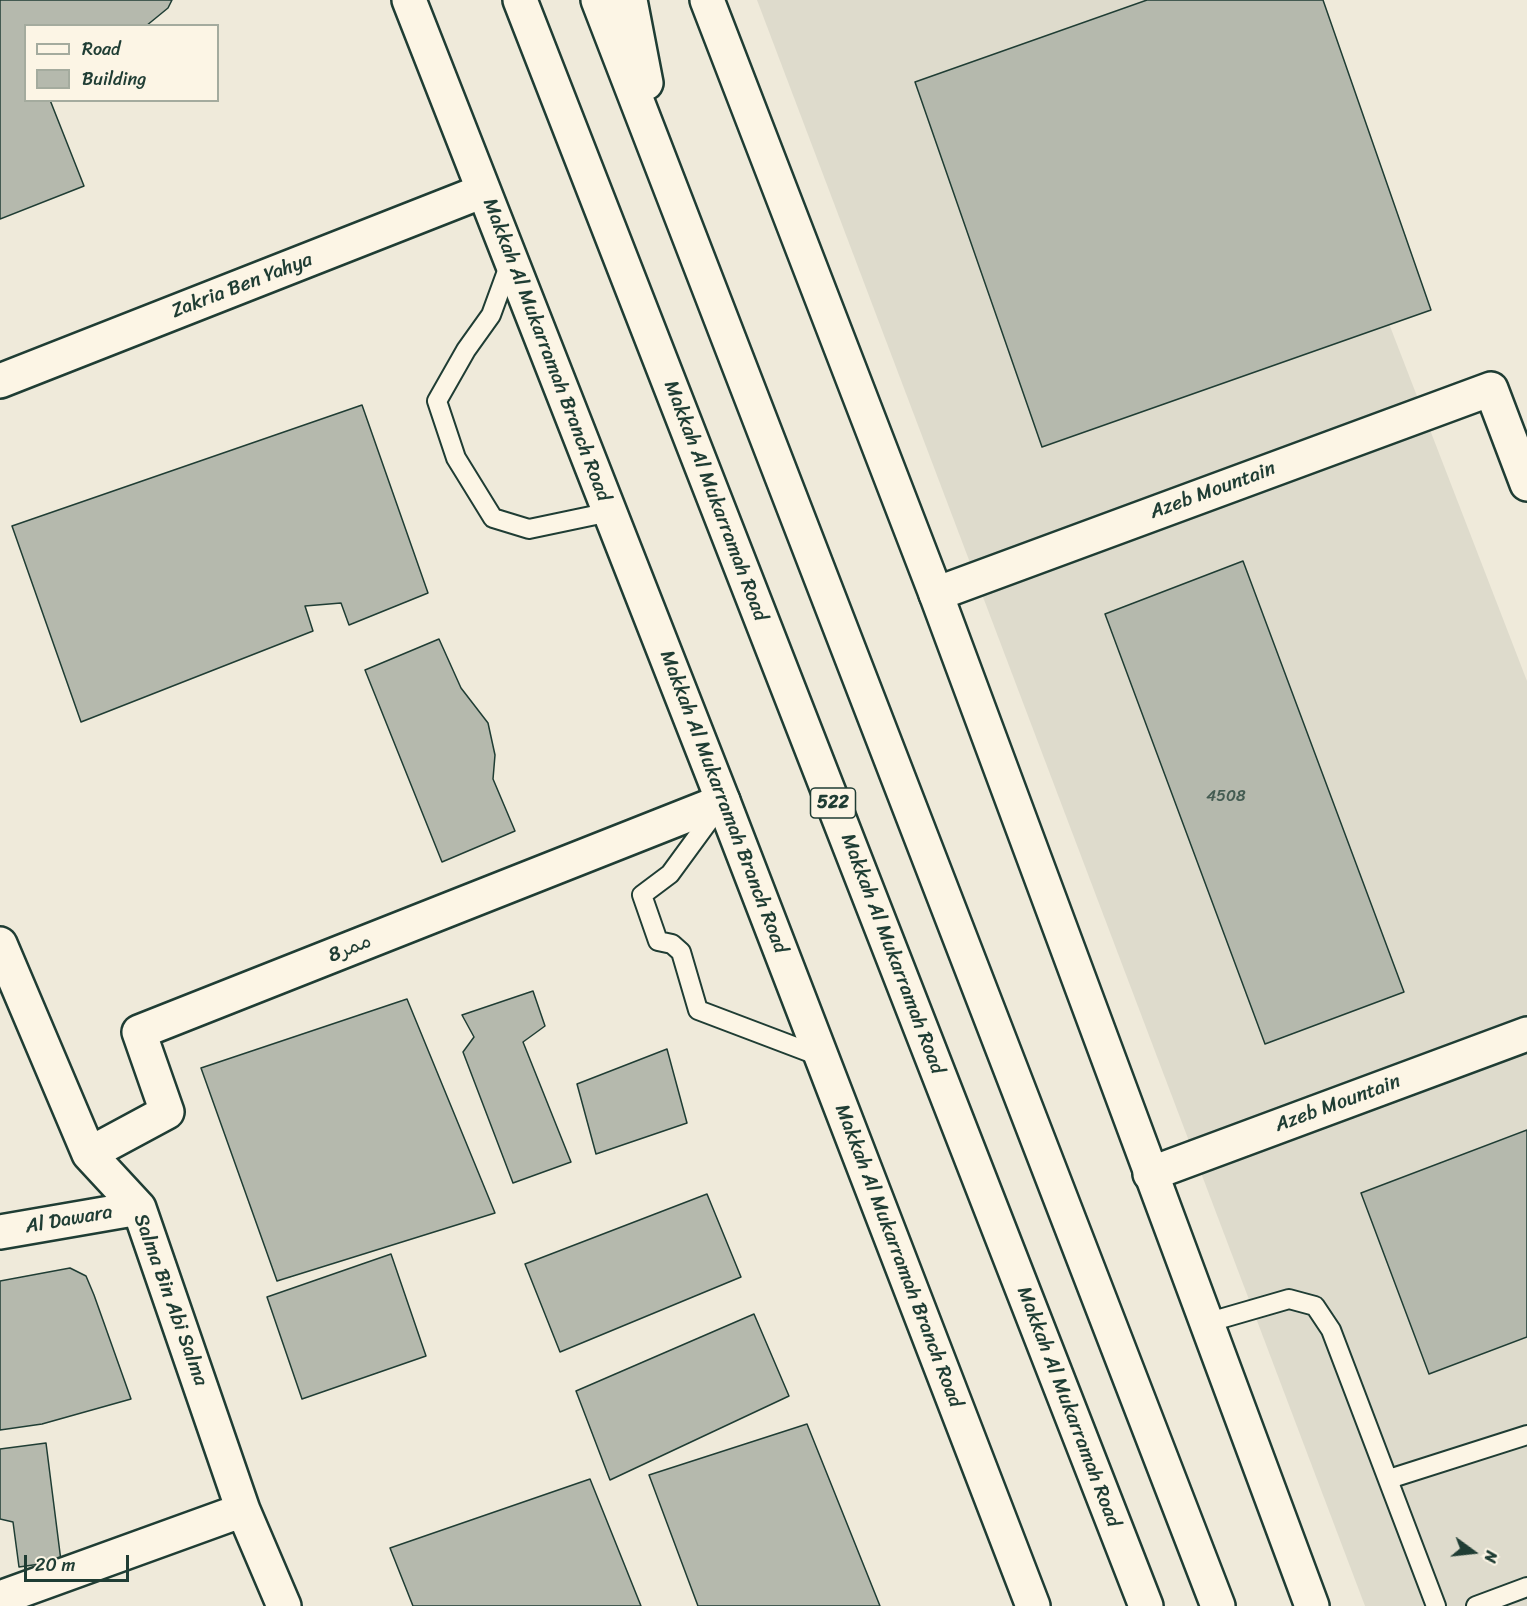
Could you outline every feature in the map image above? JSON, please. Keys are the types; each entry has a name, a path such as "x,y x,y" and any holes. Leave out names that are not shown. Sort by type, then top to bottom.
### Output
{"main road":[{"name":"Makkah Al Mukarramah Branch Road","path":"409,0 723,801 1033,1606"},
{"name":"Makkah Al Mukarramah Road","path":"520,0 1146,1606"},
{"path":"598,0 1214,1595"},
{"path":"630,0 662,167"},
{"path":"707,0 936,594 1312,1606"},
{"name":"Zakria Ben Yahya","path":"0,381 483,191"},
{"name":"Azeb Mountain","path":"936,594 1491,389 1527,484"},
{"name":"ممر8","path":"89,1154 167,1112 139,1032 723,801"},
{"name":"Salma Bin Abi Salma","path":"0,944 89,1154 139,1208 243,1510 284,1606"},
{"name":"Azeb Mountain","path":"1150,1174 1527,1034"},
{"name":"Al Dawara","path":"0,1232 139,1208"},
{"path":"0,1598 243,1510"}],"lane":[{"path":"511,261 490,315 466,350 437,401 456,458 493,518 529,529 610,512"},
{"path":"723,801 670,874 642,895 658,941 672,944 681,952 698,1010 822,1057"},
{"path":"1206,1323 1289,1299 1315,1306 1331,1330 1436,1606"},
{"path":"1389,1479 1527,1435"},
{"path":"1476,1606 1527,1587"}],"shaded area":[{"path":"757,0 1264,0 1527,681 1527,1606 1365,1606"}],"building":[{"path":"0,0 172,0 168,8 148,24 24,24 24,102 51,102 84,186 0,219"},
{"path":"1147,0 1323,0 1431,310 1042,447 915,82"},
{"path":"362,405 428,593 349,625 341,603 305,606 313,631 81,722 12,526"},
{"path":"1243,561 1404,992 1265,1044 1105,614"},
{"path":"439,639 461,688 488,723 495,755 493,779 515,831 442,862 365,670"},
{"path":"533,991 545,1026 523,1042 571,1162 513,1183 463,1052 474,1037 462,1015"},
{"path":"407,999 495,1213 277,1281 201,1068"},
{"path":"667,1049 687,1123 596,1154 577,1084"},
{"path":"1527,1130 1527,1337 1429,1374 1361,1193"},
{"path":"707,1194 741,1277 560,1352 525,1264"},
{"path":"391,1254 426,1356 302,1399 267,1297"},
{"path":"70,1268 86,1276 131,1399 42,1424 0,1430 0,1281"},
{"path":"754,1314 789,1396 610,1480 576,1391"},
{"path":"807,1424 880,1606 698,1606 649,1475"},
{"path":"46,1443 61,1561 19,1567 13,1522 0,1519 0,1449"},
{"path":"590,1479 641,1606 413,1606 390,1548"}]}
